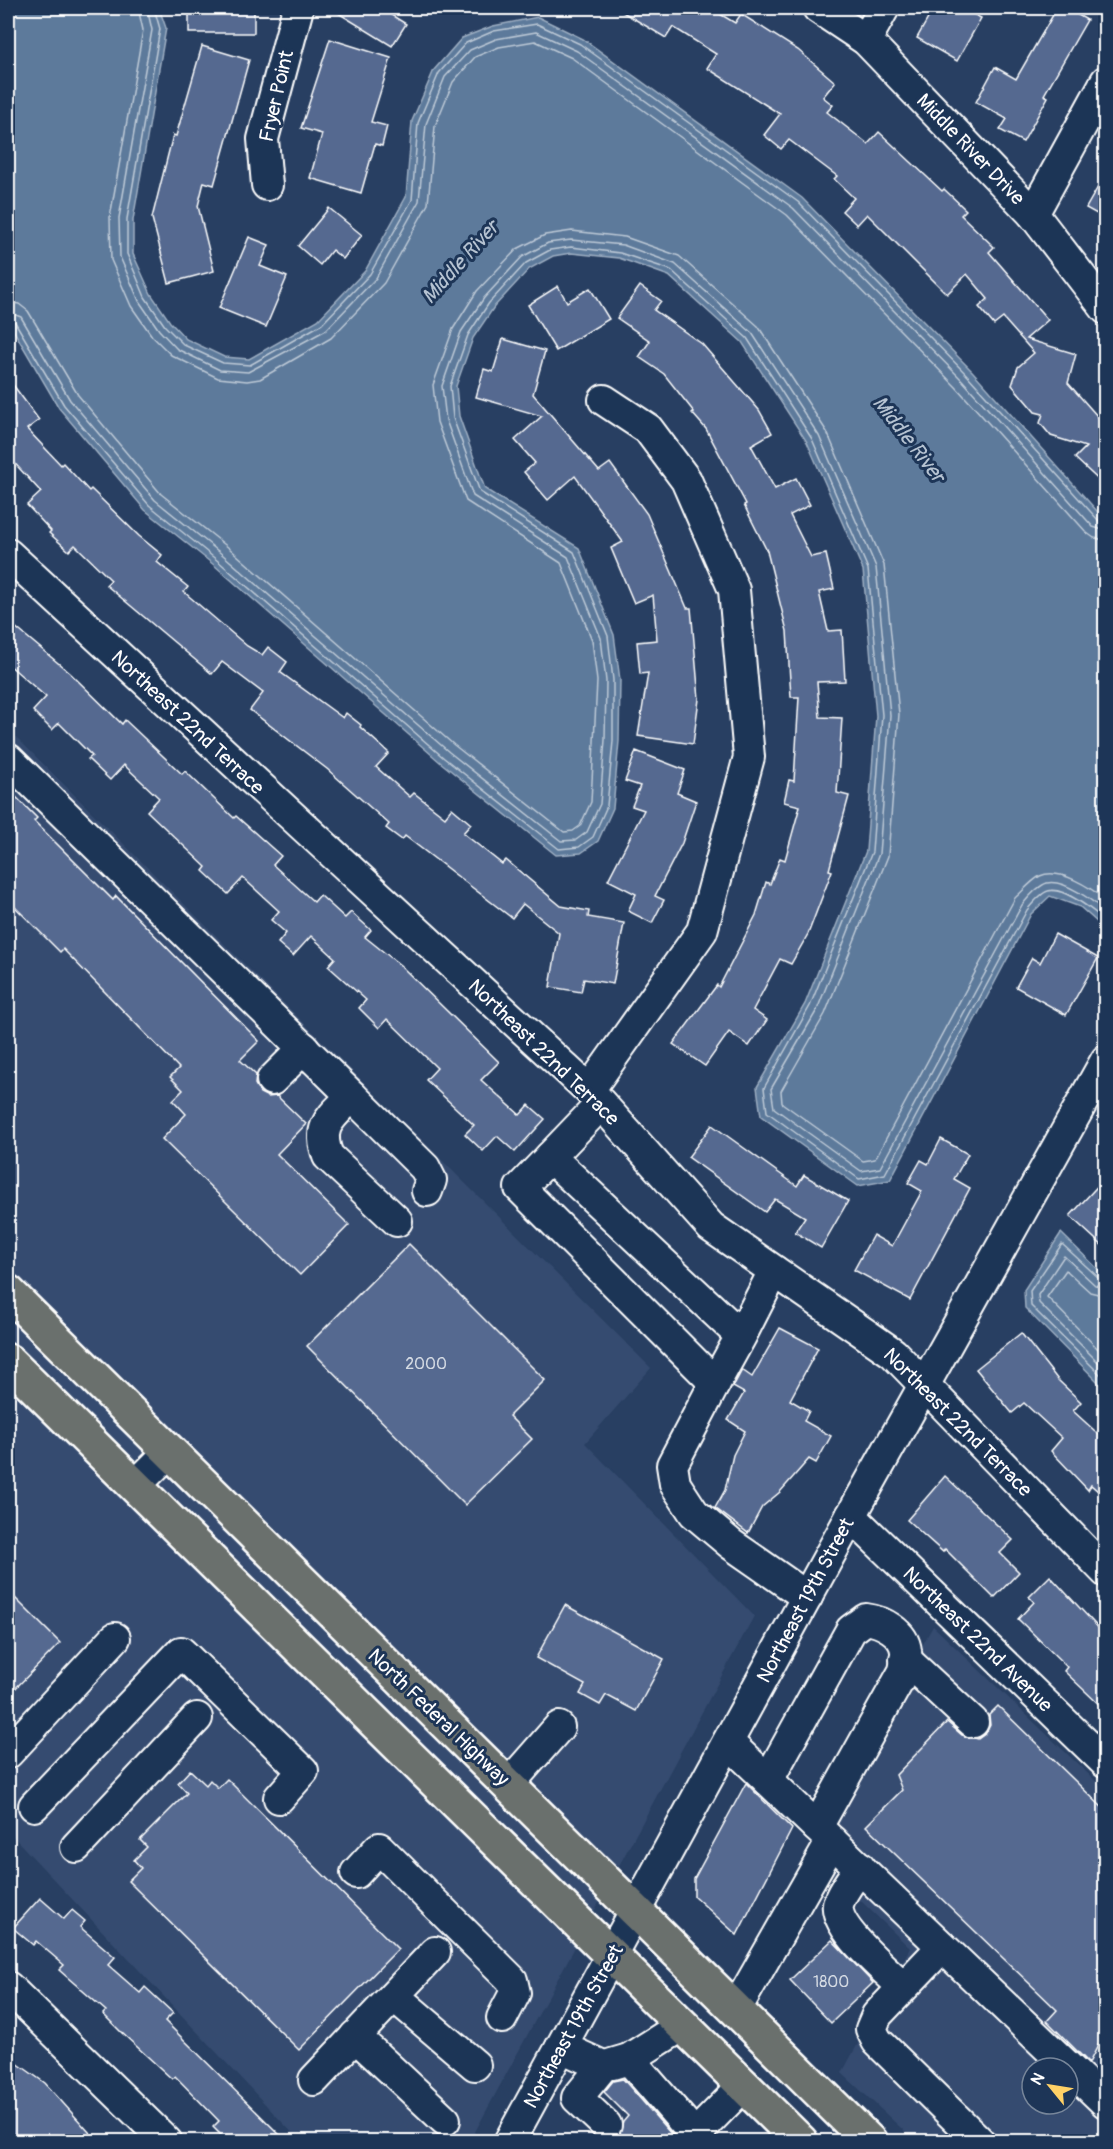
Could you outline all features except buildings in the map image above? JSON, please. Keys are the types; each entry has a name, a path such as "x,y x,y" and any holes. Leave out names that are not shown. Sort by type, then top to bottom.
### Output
{"main road":[{"name":"North Federal Highway","path":"8,1292 870,2142"},
{"path":"8,1361 744,2085 796,2139"}],"street":[{"name":"Fryer Point","path":"267,185 263,139 298,8"},
{"name":"Middle River Drive","path":"818,8 866,40 1033,214 1106,309"},
{"path":"866,40 884,8"},
{"path":"1033,214 1106,81"},
{"path":"604,399 648,429 686,480 734,590 749,757 702,931 595,1097 550,1157 520,1188 715,1383"},
{"name":"Northeast 22nd Terrace","path":"8,554 595,1097 711,1227 893,1353 1106,1572"},
{"path":"8,759 425,1168 431,1180 427,1191"},
{"path":"272,1080 304,1048"},
{"name":"Northeast 19th Street","path":"509,2142 923,1385 1102,1076"},
{"path":"352,1096 325,1124 322,1141 328,1156 397,1221"},
{"path":"550,1157 741,1336"},
{"path":"774,1271 672,1465 675,1484 694,1513 730,1544 807,1597"},
{"path":"135,1486 169,1452"},
{"name":"Northeast 22nd Avenue","path":"851,1515 1106,1763"},
{"path":"736,2009 904,1671 906,1650 896,1632 880,1620 866,1619 851,1630 768,1780"},
{"path":"8,1754 115,1638"},
{"path":"34,1806 181,1652 303,1771 279,1798"},
{"path":"905,1659 973,1722"},
{"path":"76,1847 197,1718"},
{"path":"508,1785 559,1727"},
{"path":"728,1742 1106,2103"},
{"path":"356,1873 379,1848 512,1980 515,1993 502,2018"},
{"path":"860,1868 839,1901 837,1915 845,1928 903,1987"},
{"path":"942,1947 877,2014 871,2029 877,2041 980,2142"},
{"path":"314,2080 435,1952"},
{"path":"8,1987 166,2142"},
{"path":"394,1996 475,2065"},
{"path":"606,2125 577,2098 616,2063 683,2025"},
{"path":"355,2037 445,2120"},
{"path":"561,2047 616,2063 698,2138 744,2085"}],"shaded area":[{"path":"8,729 651,1368 585,1443 754,1616 470,2141 300,2141 8,1831"},
{"path":"933,1626 1105,1790 1105,2141 915,2141 842,2073 910,1948 809,1851"}],"water":[{"name":"Middle River","path":"8,8 159,8 166,28 133,220 133,254 151,294 170,322 186,339 224,357 249,359 318,320 365,271 406,197 412,121 434,70 462,38 493,26 538,17 583,39 802,198 973,372 1105,520 1105,929 1080,907 1050,896 1031,914 890,1180 858,1186 761,1116 757,1087 805,1004 866,851 876,716 863,570 807,442 742,342 669,276 619,258 571,253 553,256 529,269 494,307 473,338 456,386 459,416 485,489 579,548 614,635 620,680 619,741 613,808 598,841 581,853 556,855 440,762 214,565 145,510 59,408 8,321"},
{"path":"1061,1233 1105,1276 1105,1389 1025,1308 1024,1290"}]}
